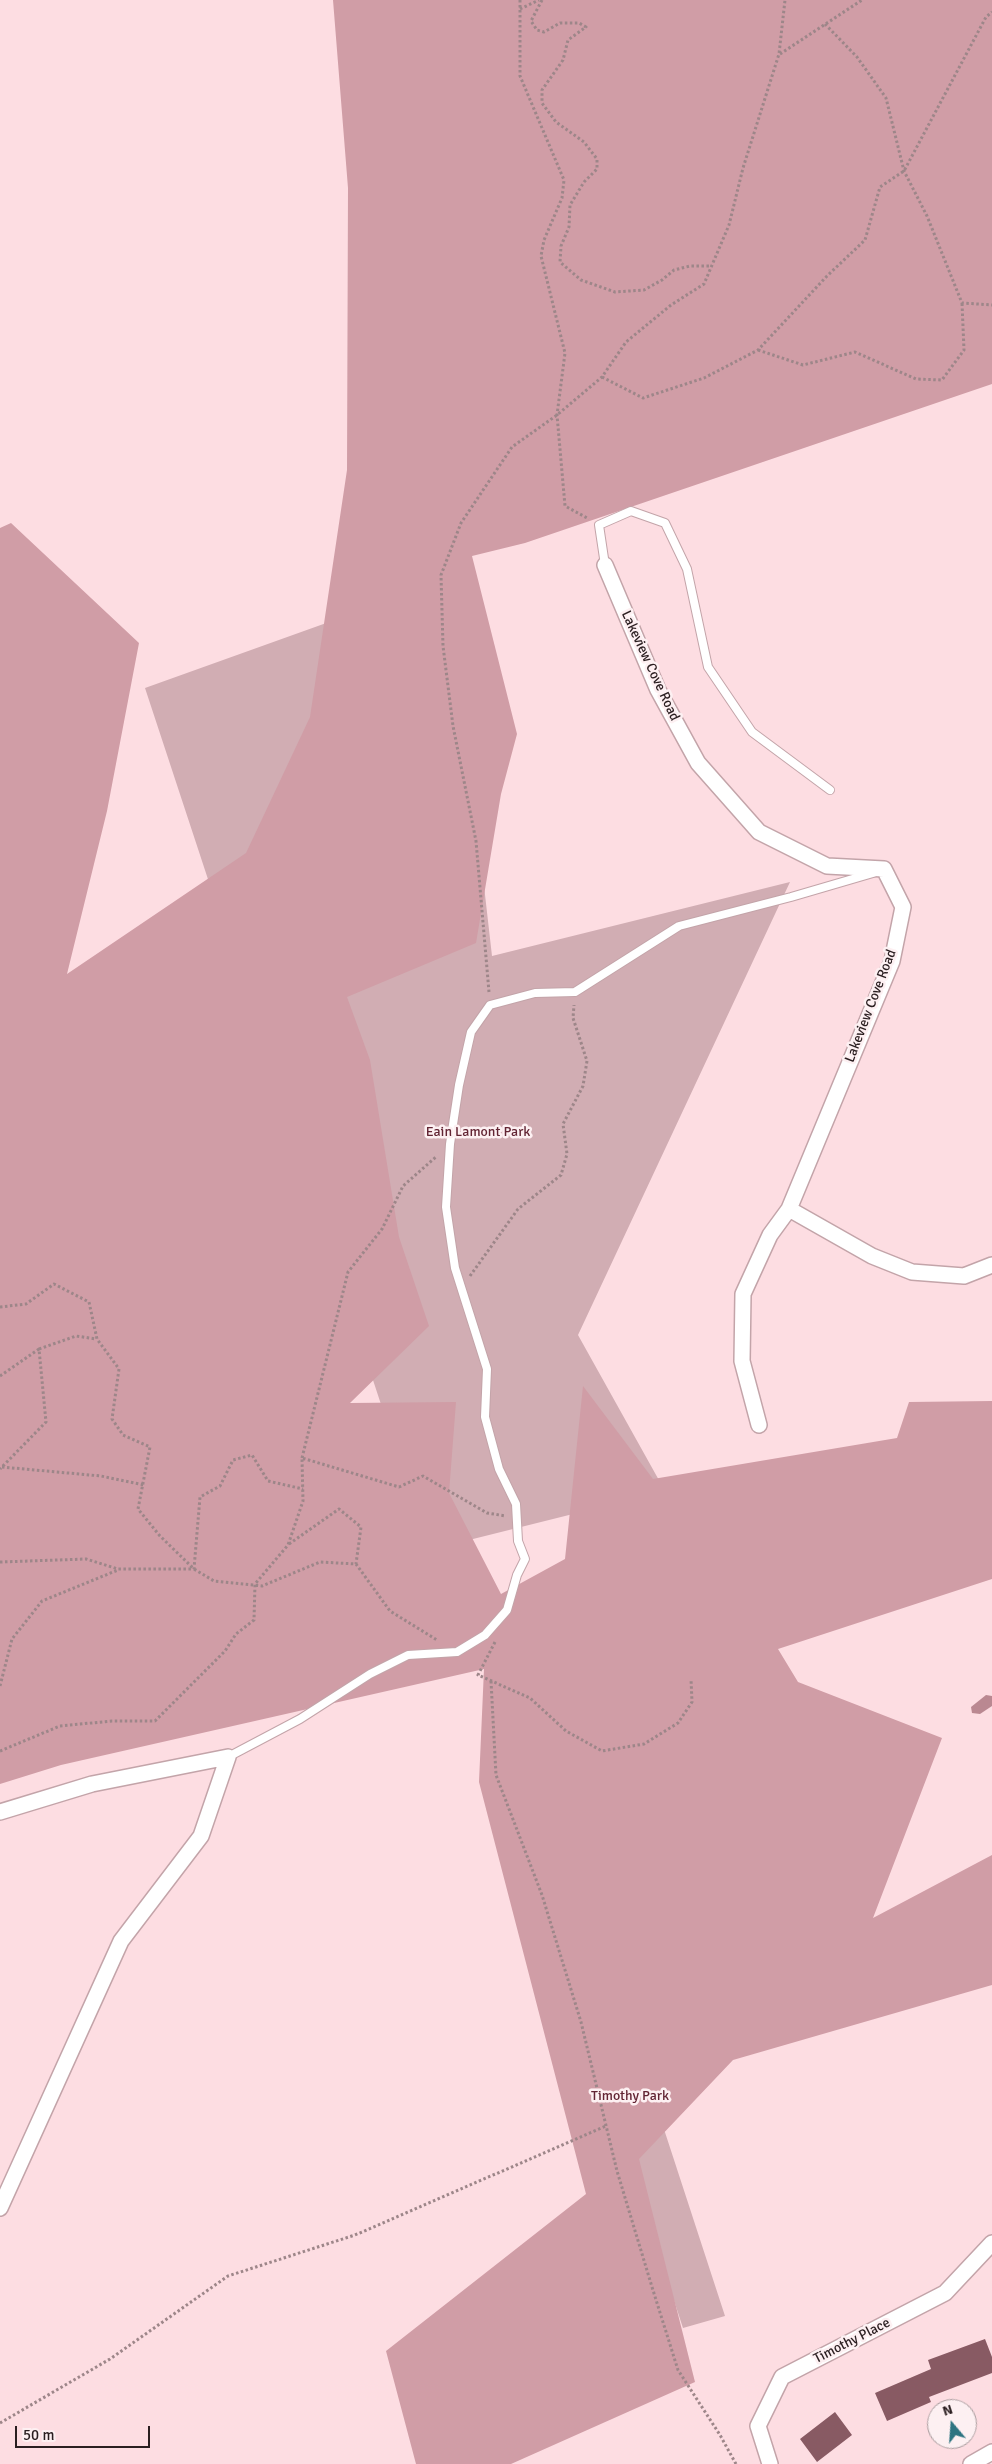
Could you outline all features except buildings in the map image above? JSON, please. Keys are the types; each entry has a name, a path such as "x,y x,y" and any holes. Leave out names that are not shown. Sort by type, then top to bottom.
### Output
{"street":[{"name":"Lakeview Cove Road","path":"604,565 658,690 698,763 759,832 827,866 884,869 902,907 892,961 789,1209 770,1235 743,1294 742,1360 759,1425"},
{"path":"789,1209 872,1256 912,1272 964,1276 992,1265"},
{"path":"0,1812 92,1784 228,1757"},
{"path":"0,2208 121,1940 201,1836 228,1757"},
{"name":"Timothy Place","path":"770,2464 758,2426 782,2377 945,2293 992,2243"},
{"path":"972,2464 992,2452"}],"lane":[{"path":"604,565 599,525 631,511 664,523 687,569 708,668 752,732 830,790"},
{"path":"228,1757 300,1720 370,1674 408,1654 457,1652 485,1635 506,1610 517,1575 525,1559 518,1541 516,1504 499,1469 485,1417 488,1369 455,1268 446,1207 450,1144 459,1085 471,1032 490,1005 535,993 575,992 679,926 790,898 884,869"}],"path":[{"path":"520,0 520,76 564,180 562,198 544,240 541,256 565,353 557,415 565,506 599,525"},
{"path":"520,9 540,0"},
{"path":"540,0 531,21 537,30 544,32 560,23 579,23 586,27 568,40 563,60 542,90 542,103 556,122 584,142 597,159 597,170 584,182 570,205 569,227 561,246 560,262 581,280 615,292 644,290 662,280 674,270 690,266 711,266"},
{"path":"490,1005 476,841 453,726 443,646 441,575 461,523 512,447 557,415 602,377 626,342 671,304 704,284 729,225 743,168 779,54 785,0"},
{"path":"779,54 862,0"},
{"path":"602,377 643,398 704,378 758,350 827,276 865,240 880,187 904,171 986,17 992,12"},
{"path":"758,350 803,364 855,352 916,379 942,380 964,350 962,303 927,216 904,171 886,98 857,57 825,24"},
{"path":"962,303 992,305"},
{"path":"462,1288 518,1209 561,1175 567,1154 563,1124 584,1086 587,1061 573,1018 575,992"},
{"path":"288,1545 303,1501 302,1458 348,1272 382,1229 403,1186 450,1144"},
{"path":"0,1307 26,1304 54,1284 89,1302 97,1339 118,1369 112,1419 123,1435 150,1447 138,1509 160,1536 194,1569 214,1581 262,1586 320,1562 356,1564"},
{"path":"0,1376 39,1349 76,1336 97,1339"},
{"path":"1,1468 46,1422 39,1349"},
{"path":"194,1569 200,1497 220,1486 233,1460 252,1455 268,1481 303,1489"},
{"path":"302,1458 399,1487 423,1476 486,1513 517,1518"},
{"path":"1,1468 101,1476 144,1485"},
{"path":"0,1750 60,1726 112,1721 155,1721 225,1651 236,1634 254,1620 255,1584 288,1545 339,1509 361,1527 356,1564 390,1611 457,1652"},
{"path":"0,1562 86,1559 118,1570 194,1569"},
{"path":"0,1686 12,1639 42,1601 118,1570"},
{"path":"498,1621 495,1647 478,1674 530,1698 566,1731 602,1750 644,1744 678,1723 692,1702 692,1679"},
{"path":"491,1680 496,1774 542,1895 581,2022 617,2171 678,2370 720,2435 736,2464"},
{"path":"0,2422 110,2359 228,2276 356,2236 606,2126"}],"green space":[{"path":"333,0 992,0 992,384 525,543 472,556 517,734 501,794 476,943 347,997 370,1060 399,1237 429,1326 350,1403 456,1402 449,1493 501,1594 565,1559 583,1386 653,1479 897,1438 909,1402 992,1401 992,1579 778,1649 798,1682 942,1738 873,1918 992,1855 992,1985 733,2060 639,2159 695,2382 511,2464 416,2464 386,2351 586,2194 479,1782 484,1669 61,1765 0,1784 0,528 11,523 139,643 107,811 67,974 246,853 310,717 347,470 348,188"},
{"name":"Eain Lamont Park","path":"449,579 492,956 790,882 578,1335 665,1491 429,1550 145,688"},
{"name":"Timothy Park","path":"644,2068 725,2316 683,2328 601,2078"}],"shaded area":[{"path":"986,1695 992,1696 992,1706 980,1714 972,1713 971,1707"}]}
